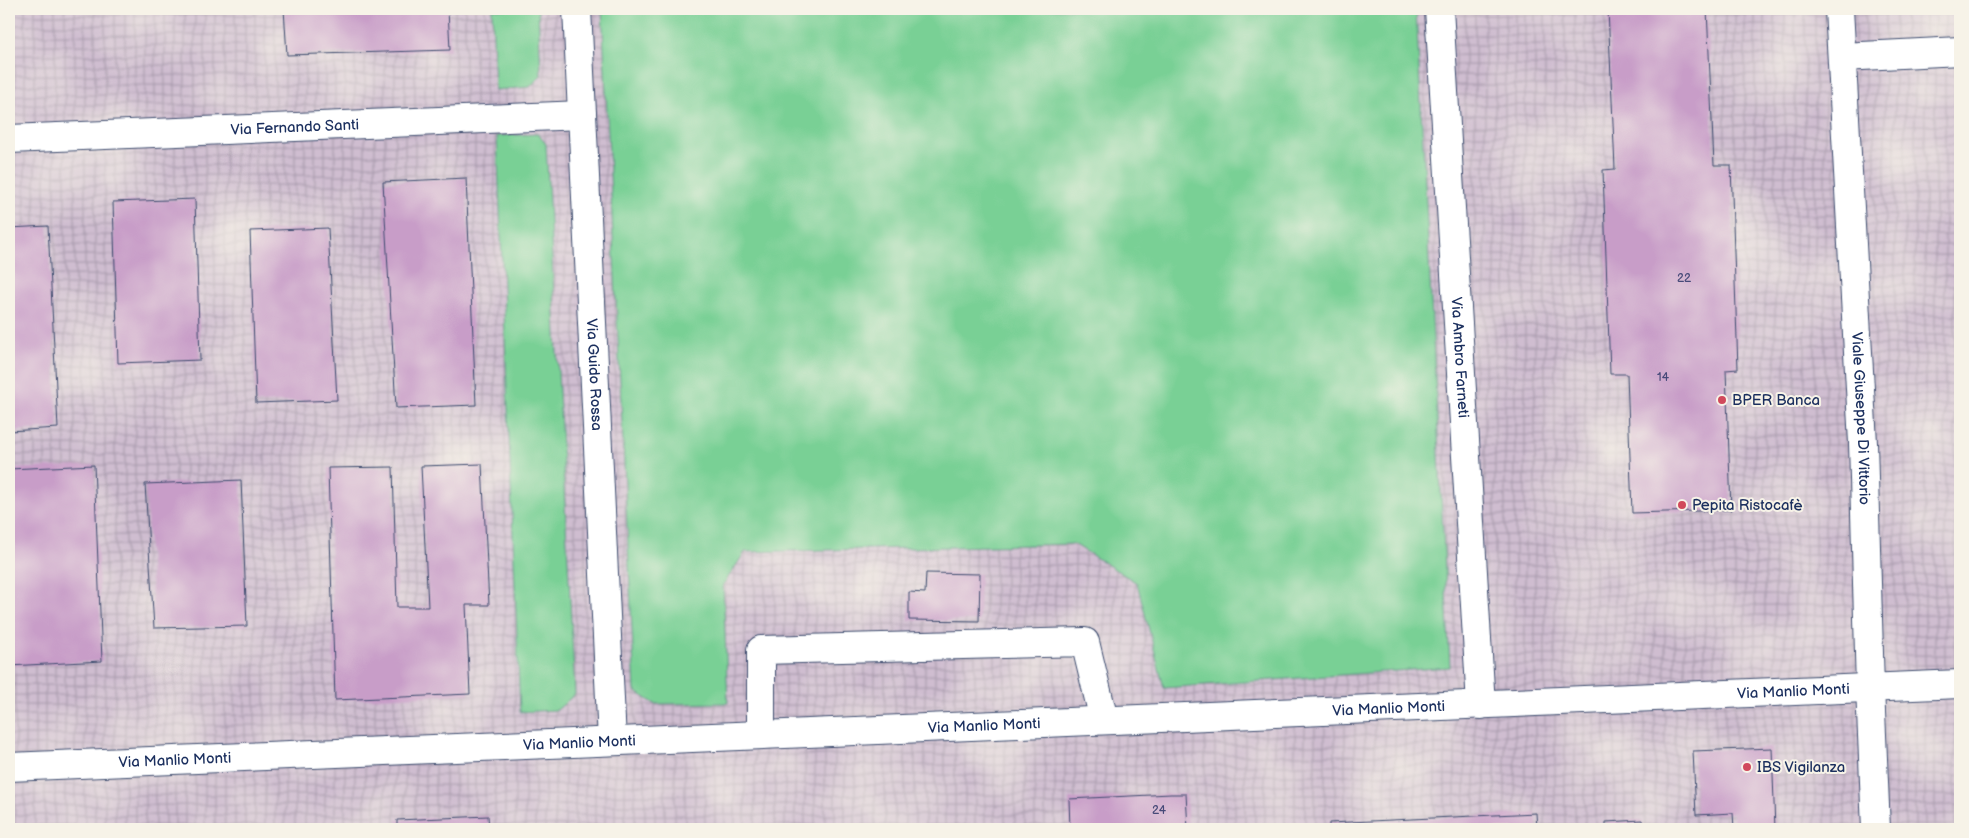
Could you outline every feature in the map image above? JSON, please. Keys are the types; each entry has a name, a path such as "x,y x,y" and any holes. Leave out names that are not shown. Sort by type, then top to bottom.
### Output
{"street":[{"name":"Via Guido Rossa","path":"577,9 612,742"},
{"name":"Via Ambro Farneti","path":"1440,9 1480,704"},
{"name":"Viale Giuseppe Di Vittorio","path":"1839,9 1863,443 1876,829"},
{"path":"1842,56 1960,51"},
{"name":"Via Fernando Santi","path":"9,139 582,115"},
{"path":"761,735 761,650 1086,642 1104,720"},
{"name":"Via Manlio Monti","path":"9,767 1960,684"}],"shaded area":[{"path":"9,9 1960,9 1960,829 9,829"}],"green space":[{"path":"492,9 538,9 541,75 530,87 495,90"},
{"path":"602,9 1416,9 1450,667 1164,688 1137,583 1074,544 745,552 723,585 728,703 655,704 635,691"},
{"path":"538,134 546,144 575,694 557,710 520,712 497,136"}],"building":[{"path":"152,9 191,9 191,10 152,14"},
{"path":"284,9 448,9 450,50 287,55"},
{"path":"1608,9 1707,9 1714,165 1731,165 1738,369 1726,370 1731,510 1632,513 1627,374 1610,374 1603,170 1615,169"},
{"path":"466,178 476,405 396,408 383,182"},
{"path":"195,199 200,360 118,363 113,202"},
{"path":"48,226 58,428 9,431 9,228"},
{"path":"328,228 337,400 256,403 250,231"},
{"path":"482,464 489,605 466,605 470,694 335,700 328,468 393,467 397,607 428,607 421,466"},
{"path":"94,465 102,661 9,666 9,469"},
{"path":"241,480 247,626 154,628 145,484"},
{"path":"926,573 980,574 979,621 909,620 909,592 925,593"},
{"path":"1772,748 1775,829 1734,829 1733,813 1696,815 1693,751"},
{"path":"1186,794 1188,829 1070,829 1069,799"},
{"path":"1536,813 1537,829 1329,829 1329,823"},
{"path":"488,816 489,829 397,829 397,820"},
{"path":"1642,820 1643,829 1606,829 1606,822"},
{"path":"1006,826 1006,829 963,829 963,828"}],"place":[{"name":"BPER Banca","path":"1722,400"},
{"name":"Pepita Ristocafè","path":"1682,505"},
{"name":"IBS Vigilanza","path":"1747,767"}]}
